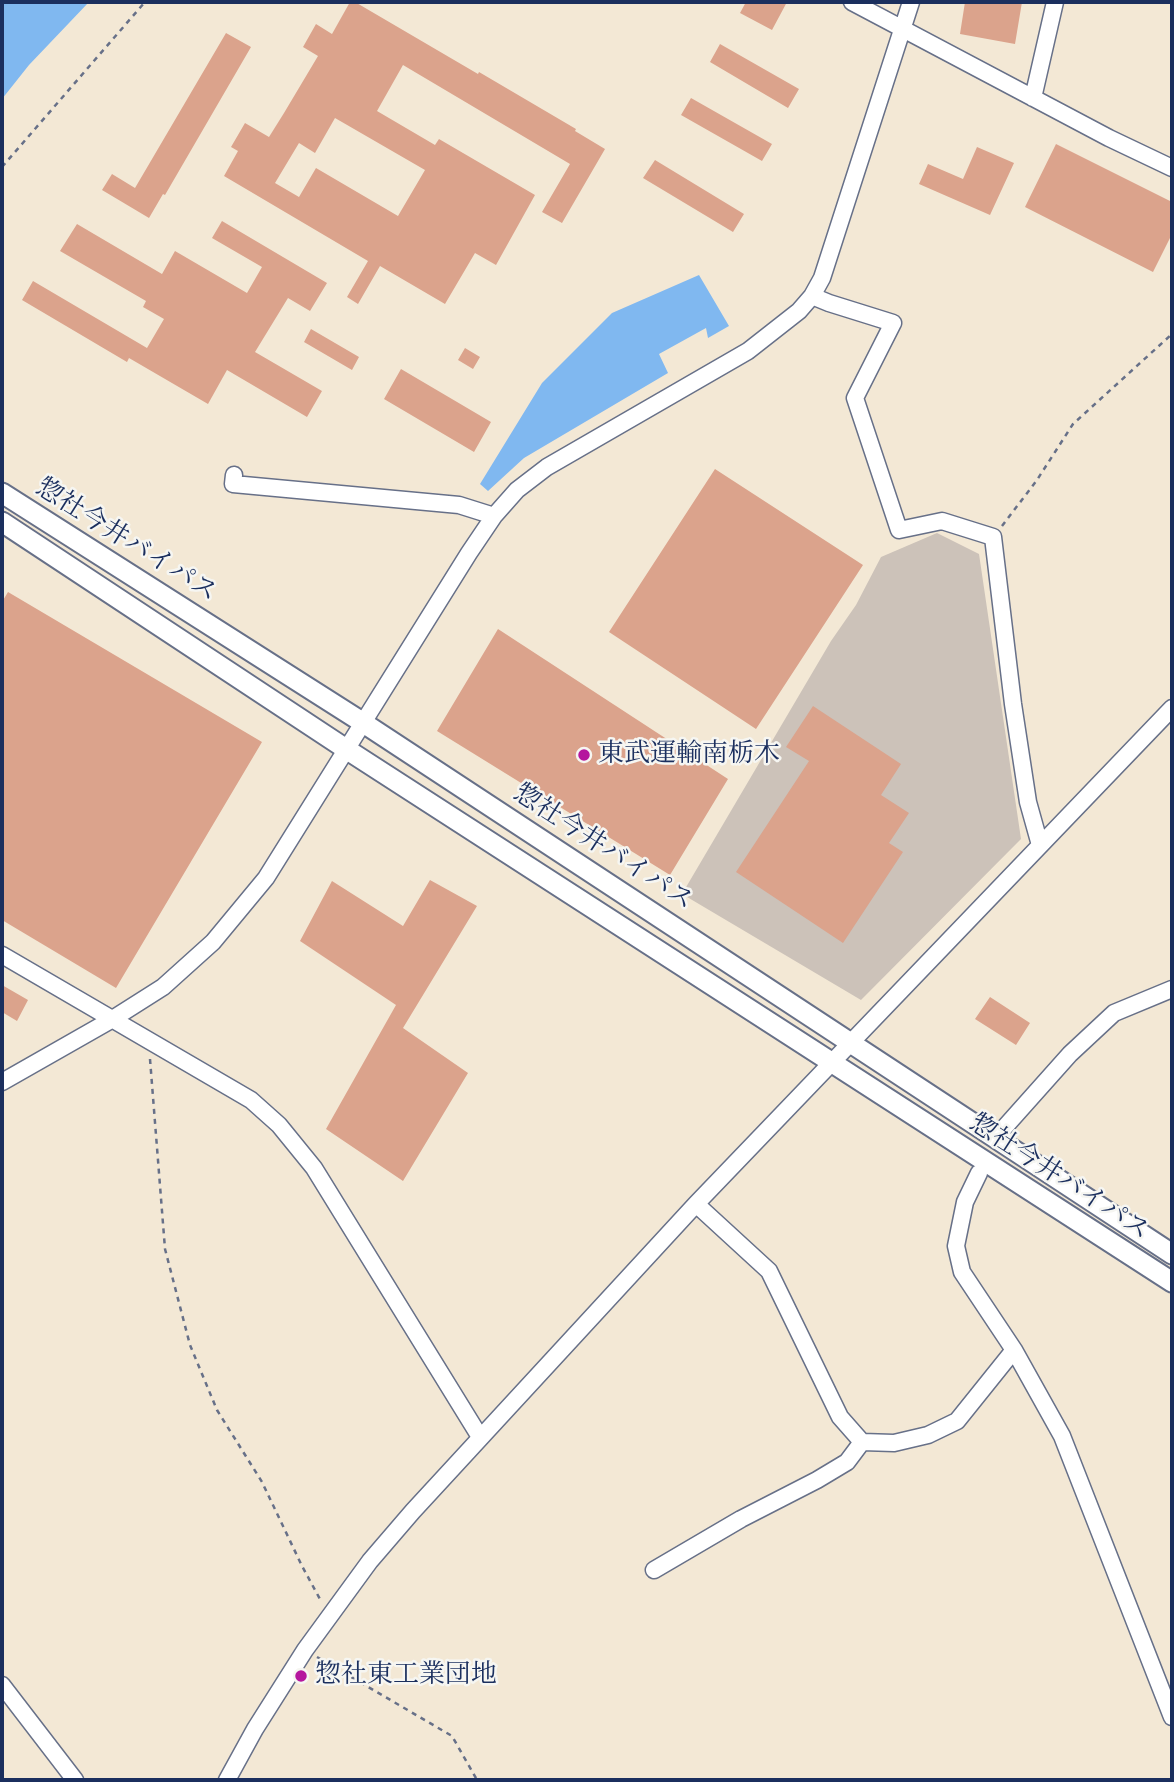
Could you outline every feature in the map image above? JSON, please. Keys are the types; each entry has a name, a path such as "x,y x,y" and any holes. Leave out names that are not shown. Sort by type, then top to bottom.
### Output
{"main road":[{"name":"惣社今井バイパス","path":"2,493 362,722 1172,1254"},
{"name":"惣社今井バイパス","path":"2,522 345,749 1172,1282"}],"street":[{"path":"852,2 1109,138 1172,168"},
{"path":"2,1082 163,987 213,942 266,878 494,516 517,489 547,467 748,351 799,311 812,296 822,278 835,240 911,2"},
{"path":"1033,98 1055,2"},
{"path":"812,296 893,323 855,398 898,530 942,521 993,537 1020,753 1028,802 1040,845"},
{"path":"234,475 233,484 459,505 494,516"},
{"path":"227,1780 255,1729 305,1650 404,1521 696,1204 1172,708"},
{"path":"2,955 251,1100 279,1125 314,1168 480,1437"},
{"path":"1004,1128 1070,1054 1114,1013 1172,989"},
{"path":"979,1173 965,1202 957,1246 962,1272 1014,1350 1062,1436 1172,1717"},
{"path":"696,1204 769,1271 840,1417 862,1443 894,1443 928,1435 957,1421 1014,1350"},
{"path":"654,1570 847,1462 862,1443"},
{"path":"2,1685 75,1780"}],"path":[{"path":"2,167 145,2"},
{"path":"993,537 1037,480 1073,424 1172,334"},
{"path":"149,1042 165,1249 190,1345 217,1410 262,1482 329,1616"},
{"path":"305,1650 452,1736 477,1780"}],"shaded area":[{"path":"937,533 979,554 1021,839 861,1000 682,894 831,641 856,605 881,557"}],"water":[{"path":"2,2 89,2 29,65 2,99"},
{"path":"699,275 729,326 708,338 706,328 659,354 668,373 524,458 488,491 480,484 542,383 612,313"}],"building":[{"path":"350,2 355,2 576,129 575,131 605,149 562,223 542,212 570,164 403,65 377,111 435,145 439,139 535,195 496,265 475,253 445,304 380,266 358,304 347,297 368,261 224,176 238,151 231,147 245,123 269,137 284,113 318,56 303,47 316,24 332,34","holes":["335,118 425,170 398,216 316,168 299,197 275,183 299,143 315,153"]},
{"path":"746,2 787,2 772,30 740,13"},
{"path":"965,2 1022,2 1015,44 960,34"},
{"path":"226,33 251,47 149,218 102,190 112,174 135,188"},
{"path":"720,44 799,89 788,108 710,62"},
{"path":"691,98 772,144 762,161 681,115"},
{"path":"1056,144 1172,202 1172,234 1153,272 1025,207"},
{"path":"977,147 1014,163 990,215 919,184 928,164 963,179"},
{"path":"655,160 744,214 733,232 643,178"},
{"path":"222,221 327,283 310,311 288,298 255,352 322,391 307,417 227,370 208,404 129,358 127,362 22,300 33,281 147,348 164,319 143,307 146,301 60,251 77,224 162,274 175,251 247,293 262,267 212,238"},
{"path":"311,329 359,357 352,370 304,342"},
{"path":"465,348 480,357 473,369 458,360"},
{"path":"401,369 491,422 474,452 384,399"},
{"path":"715,469 863,565 756,729 609,632"},
{"path":"8,592 262,742 116,988 2,920 2,602"},
{"name":"東武運輸南栃木","path":"498,629 728,779 670,875 437,731"},
{"path":"813,706 901,764 881,795 909,813 889,843 903,852 843,943 736,872 809,761 786,747"},
{"path":"430,880 477,906 403,1028 468,1073 403,1181 326,1129 396,1005 300,941 332,881 403,926"},
{"path":"2,985 28,1000 17,1021 2,1012"},
{"path":"990,997 1030,1023 1016,1045 975,1019"}],"place":[{"name":"東武運輸南栃木","path":"584,755"},
{"name":"惣社東工業団地","path":"301,1676"}]}
